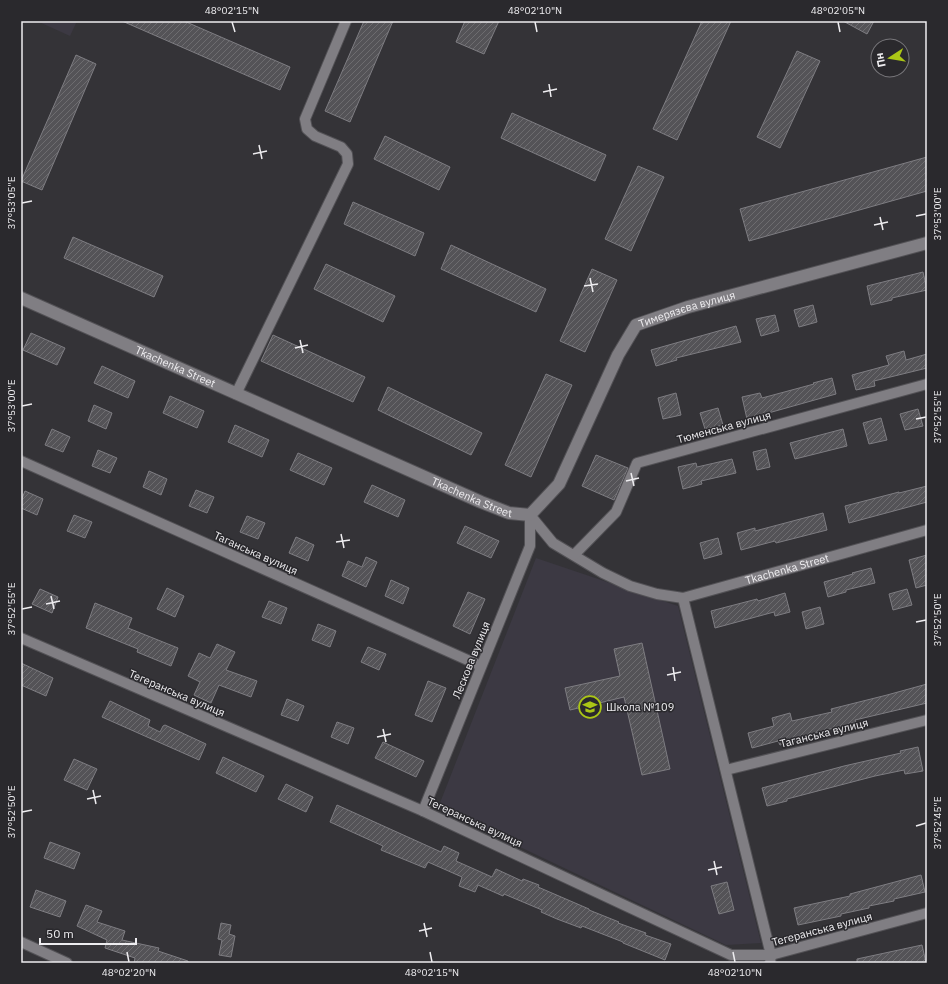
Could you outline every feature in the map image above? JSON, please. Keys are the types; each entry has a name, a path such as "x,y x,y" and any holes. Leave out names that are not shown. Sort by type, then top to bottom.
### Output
{"street":[{"path":"236,394 348,164 347,154 341,147 315,136 307,129 305,119 346,21"},
{"name":"Тимерязєва вулиця","path":"530,515 559,484 618,355 636,325 688,308 927,243"},
{"name":"Tkachenka Street","path":"21,298 481,502 510,512 530,515 553,543 603,573 630,586 657,594 684,598 927,530"},
{"name":"Тюменська вулиця","path":"574,555 616,512 637,463 927,384"},
{"name":"Таганська вулиця","path":"21,461 481,666"},
{"name":"Лескова вулиця","path":"423,811 530,546 530,515"},
{"path":"684,598 770,959"},
{"name":"Тегеранська вулиця","path":"21,638 423,811 731,955 770,959 927,913"},
{"name":"Таганська вулиця","path":"726,770 927,720"},
{"path":"21,942 67,963"}],"shaded area":[{"path":"37,21 77,21 70,36"},
{"name":"Школа №109","path":"536,558 678,606 761,943 726,945 438,808"}],"building":[{"path":"122,21 184,21 290,67 280,90"},
{"path":"364,21 393,21 350,122 325,111"},
{"path":"465,21 499,21 484,54 456,42"},
{"path":"702,21 731,21 677,140 653,129"},
{"path":"843,21 874,21 867,34"},
{"path":"797,51 820,61 780,148 757,137"},
{"path":"76,55 96,64 42,190 21,181"},
{"path":"512,113 606,155 595,181 501,138"},
{"path":"385,136 450,167 439,190 374,159"},
{"path":"927,157 927,191 749,241 740,209"},
{"path":"638,166 664,177 631,251 605,239"},
{"path":"353,202 424,233 415,256 344,224"},
{"path":"73,237 163,276 154,297 64,258"},
{"path":"451,245 546,289 536,312 441,269"},
{"path":"326,264 395,296 383,322 314,289"},
{"path":"592,269 617,280 585,352 560,341"},
{"path":"923,272 927,290 892,298 892,300 871,305 867,286"},
{"path":"813,305 817,322 799,327 794,310"},
{"path":"775,315 779,331 761,336 756,319"},
{"path":"736,326 741,342 676,358 677,360 656,366 651,350"},
{"path":"31,333 65,348 57,365 23,350"},
{"path":"273,335 365,377 353,402 261,361"},
{"path":"904,351 906,360 927,354 927,368 874,381 875,386 856,390 852,375 889,365 886,356"},
{"path":"102,366 135,381 128,398 94,383"},
{"path":"546,374 572,385 531,477 505,465"},
{"path":"832,378 836,394 747,419 742,397 760,393 762,398"},
{"path":"388,387 482,433 471,455 378,410"},
{"path":"676,393 681,415 663,419 658,398"},
{"path":"170,396 204,411 197,428 163,413"},
{"path":"94,405 112,413 106,429 88,421"},
{"path":"718,408 723,425 705,429 700,413"},
{"path":"918,409 923,426 905,430 900,414"},
{"path":"881,418 887,440 869,444 863,423"},
{"path":"235,425 269,440 262,457 228,442"},
{"path":"52,429 70,437 63,452 45,445"},
{"path":"843,429 847,446 795,459 790,443"},
{"path":"766,449 770,467 757,470 753,452"},
{"path":"98,450 117,458 110,473 92,466"},
{"path":"298,453 332,468 324,485 290,470"},
{"path":"596,455 628,468 614,500 582,486"},
{"path":"732,459 736,473 701,481 702,484 683,489 678,467 696,463 697,467"},
{"path":"149,471 167,479 161,495 143,487"},
{"path":"372,485 405,500 398,517 364,502"},
{"path":"927,486 927,502 849,523 845,506"},
{"path":"196,490 214,497 207,513 189,506"},
{"path":"25,491 43,499 37,515 21,508 21,501"},
{"path":"823,513 827,530 741,550 737,533 755,528 755,531"},
{"path":"74,515 92,522 85,538 67,531"},
{"path":"247,516 265,523 258,539 240,532"},
{"path":"465,526 499,541 491,558 457,543"},
{"path":"296,537 314,545 308,561 289,553"},
{"path":"718,538 722,554 704,559 700,543"},
{"path":"927,555 927,585 916,588 909,560"},
{"path":"366,557 377,562 366,587 342,576 348,561 362,567"},
{"path":"871,568 875,583 846,590 846,592 828,597 824,582"},
{"path":"391,580 409,588 403,604 385,596"},
{"path":"167,588 184,596 175,617 157,609"},
{"path":"40,589 58,597 52,613 32,604"},
{"path":"907,589 912,605 893,610 889,594"},
{"path":"468,592 485,599 470,634 453,626"},
{"path":"785,593 790,612 775,616 774,612 715,628 711,611 757,599 758,601"},
{"path":"269,601 287,608 281,624 262,617"},
{"path":"95,603 132,618 128,628 178,648 171,666 137,652 138,649 86,628"},
{"path":"820,607 824,624 806,629 802,612"},
{"path":"318,624 336,631 330,647 312,640"},
{"path":"642,643 670,769 642,775 624,697 570,710 565,688 620,676 614,649"},
{"path":"217,644 235,652 226,670 257,681 251,697 219,685 211,703 194,695 200,682 188,676 199,653 210,658"},
{"path":"368,647 386,654 379,670 361,662"},
{"path":"21,663 53,678 46,696 21,685"},
{"path":"428,681 446,688 432,722 415,715"},
{"path":"927,684 927,703 855,720 856,722 797,738 798,740 780,745 778,741 752,748 748,733 774,726 772,718 790,713 792,721 832,712 831,709"},
{"path":"287,699 304,706 298,721 281,715"},
{"path":"110,701 150,720 148,726 160,732 165,725 206,744 199,760 102,717"},
{"path":"337,722 354,728 348,744 331,737"},
{"path":"383,742 424,761 416,777 375,758"},
{"path":"918,747 923,771 905,774 904,770 875,776 787,799 787,801 767,806 762,788 844,766 901,753 900,751"},
{"path":"223,757 264,776 256,792 216,773"},
{"path":"74,759 97,769 87,790 64,780"},
{"path":"286,784 313,797 306,812 278,799"},
{"path":"337,805 441,852 444,846 459,853 456,861 492,877 496,869 522,881 523,879 539,885 538,887 589,910 619,922 618,923 646,933 645,935 671,944 665,960 582,926 581,928 557,919 541,912 542,910 504,894 503,896 478,885 475,892 459,886 462,877 428,862 425,868 381,850 383,846 330,822"},
{"path":"50,842 80,853 74,869 44,858"},
{"path":"921,875 925,892 894,899 894,901 869,906 869,908 841,914 841,916 798,925 794,908 850,896 850,894"},
{"path":"727,882 734,910 719,914 711,886"},
{"path":"36,890 66,901 60,917 30,907"},
{"path":"86,905 102,911 97,922 125,931 122,940 159,948 158,951 188,961 188,963 134,963 135,958 105,948 107,940 77,926"},
{"path":"221,923 231,925 229,934 235,936 231,957 219,955 222,940 218,939"},
{"path":"922,945 926,963 857,963 857,959"}],"place":[{"name":"Школа №109","path":"590,707"}]}
